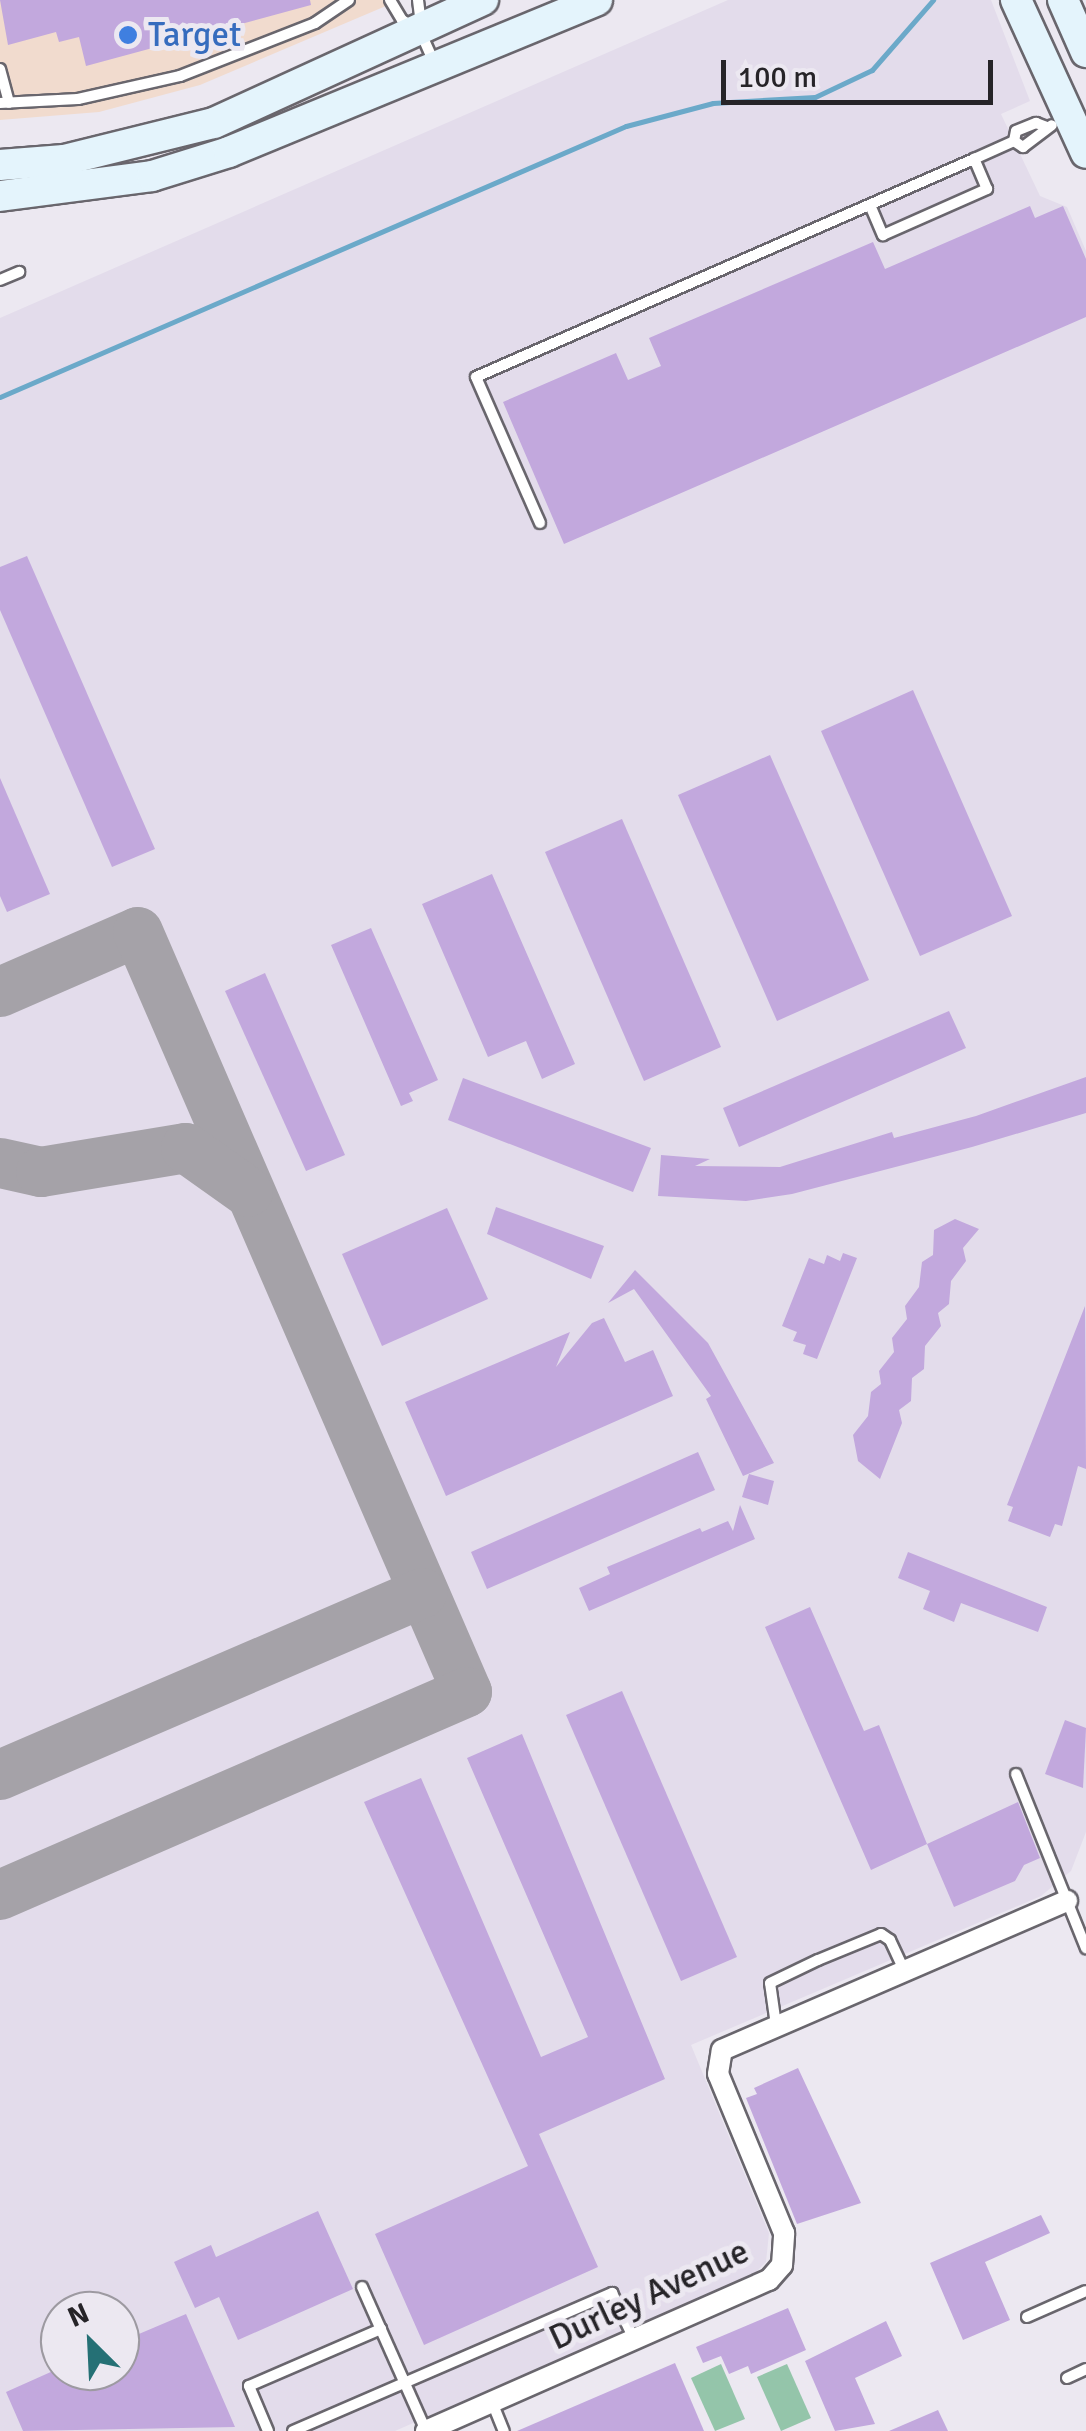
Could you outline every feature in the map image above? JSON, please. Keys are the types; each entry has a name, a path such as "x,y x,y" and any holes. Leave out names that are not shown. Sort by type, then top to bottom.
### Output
{"street":[{"path":"0,165 64,160 214,123 483,0"},
{"path":"0,196 152,176 229,152 596,0"},
{"path":"1016,0 1058,122 1086,153"},
{"path":"1062,0 1086,52"},
{"name":"Durley Avenue","path":"426,2431 769,2280 782,2265 784,2233 717,2061 734,2042 1068,1901"}],"lane":[{"path":"0,70 4,103 78,98 180,76 315,23 350,0"},
{"path":"390,0 402,20 420,31"},
{"path":"418,0 420,31 435,65"},
{"path":"540,524 476,378 1014,141 1016,132 1036,123 1058,122"},
{"path":"870,205 883,236 987,189 974,159"},
{"path":"0,280 19,272"},
{"path":"1016,1774 1086,1948"},
{"path":"776,2025 770,1983 818,1960 881,1934 890,1940 904,1970"},
{"path":"362,2287 426,2431"},
{"path":"1027,2317 1086,2291"},
{"path":"293,2431 612,2293 634,2340"},
{"path":"268,2431 249,2386 381,2329"},
{"path":"1067,2378 1086,2369"},
{"path":"492,2402 504,2431"}],"shaded area":[{"path":"0,0 400,0 200,85 99,112 0,120"},
{"path":"728,0 991,0 1030,101 1001,114 1040,196 1067,207 1086,251 1086,1832 1071,1871 1041,1896 691,2045 769,2233 766,2262 755,2273 395,2431 0,2431 0,318"}],"green space":[{"path":"721,2364 745,2419 715,2431 691,2378"},
{"path":"787,2364 811,2418 781,2431 757,2377"}],"building":[{"name":"Target","path":"0,0 310,0 311,5 86,66 79,37 59,42 56,32 8,45"},
{"path":"1030,206 1035,218 1063,206 1086,259 1086,317 564,544 503,402 616,353 628,380 661,366 649,338 873,242 885,269"},
{"path":"27,556 155,849 112,867 0,610 0,567"},
{"path":"913,690 1012,916 920,956 821,731"},
{"path":"770,755 869,980 777,1021 678,795"},
{"path":"0,778 50,894 7,912 0,896"},
{"path":"622,819 721,1047 644,1081 545,852"},
{"path":"492,874 575,1064 542,1079 526,1041 488,1057 422,904"},
{"path":"371,928 438,1080 409,1093 413,1101 401,1106 331,945"},
{"path":"265,973 345,1155 306,1171 225,991"},
{"path":"949,1011 966,1048 739,1147 723,1108"},
{"path":"1086,1077 1086,1113 972,1147 792,1194 746,1201 658,1196 661,1155 710,1159 695,1166 780,1167 892,1132 894,1138 976,1116"},
{"path":"463,1078 651,1148 633,1192 448,1120"},
{"path":"496,1207 604,1246 591,1279 487,1234"},
{"path":"447,1208 488,1299 382,1346 342,1254"},
{"path":"955,1219 979,1229 963,1248 966,1261 951,1281 949,1304 938,1313 941,1326 925,1346 924,1369 912,1378 911,1401 899,1410 902,1423 880,1479 858,1461 853,1435 868,1416 871,1392 881,1384 879,1371 894,1352 892,1338 907,1319 905,1306 919,1287 922,1262 933,1255 934,1230"},
{"path":"843,1253 857,1258 817,1359 803,1354 806,1345 793,1341 797,1332 782,1326 809,1258 824,1264 827,1255 840,1261"},
{"path":"635,1270 708,1343 774,1463 743,1476 706,1399 711,1396 634,1289 608,1303"},
{"path":"1085,1306 1086,1469 1078,1466 1062,1526 1055,1524 1050,1537 1008,1521 1013,1507 1007,1505"},
{"path":"604,1318 625,1362 653,1350 673,1396 446,1496 405,1402 570,1332 556,1367 592,1323"},
{"path":"698,1452 715,1490 487,1589 471,1552"},
{"path":"749,1474 774,1481 768,1505 742,1497"},
{"path":"740,1505 755,1539 589,1611 579,1588 610,1574 607,1567 700,1528 702,1532 728,1521 733,1531"},
{"path":"908,1552 1047,1607 1038,1632 961,1603 954,1622 923,1609 930,1591 898,1578"},
{"path":"810,1607 864,1731 879,1725 927,1844 871,1870 765,1627"},
{"path":"622,1691 737,1957 681,1981 566,1715"},
{"path":"1065,1720 1086,1728 1083,1788 1045,1774"},
{"path":"522,1734 665,2079 539,2134 598,2267 424,2345 375,2234 528,2166 364,1802 421,1778 541,2057 588,2037 467,1758"},
{"path":"1018,1802 1040,1858 1024,1865 1015,1881 954,1907 927,1844"},
{"path":"798,2068 861,2203 797,2224 746,2098 757,2094 754,2088"},
{"path":"318,2211 353,2289 238,2340 219,2297 195,2308 174,2262 211,2245 216,2257"},
{"path":"1041,2215 1050,2233 985,2262 1010,2320 963,2340 930,2263"},
{"path":"788,2308 806,2350 751,2374 748,2366 729,2374 721,2356 703,2363 696,2347"},
{"path":"186,2314 235,2427 23,2431 6,2392 40,2377 40,2391 140,2391 140,2334"},
{"path":"886,2321 902,2356 855,2378 875,2424 835,2431 805,2361"},
{"path":"675,2363 704,2431 517,2431"},
{"path":"938,2410 948,2431 889,2431"}],"waterway":[{"path":"0,397 626,126 713,103 815,97 872,70 933,0"}],"taxiway":[{"path":"0,992 138,932 467,1692 0,1895"},
{"path":"0,1163 41,1172 186,1148 248,1192"},
{"path":"0,1775 423,1593"}],"place":[{"name":"Target","path":"128,35"}]}
